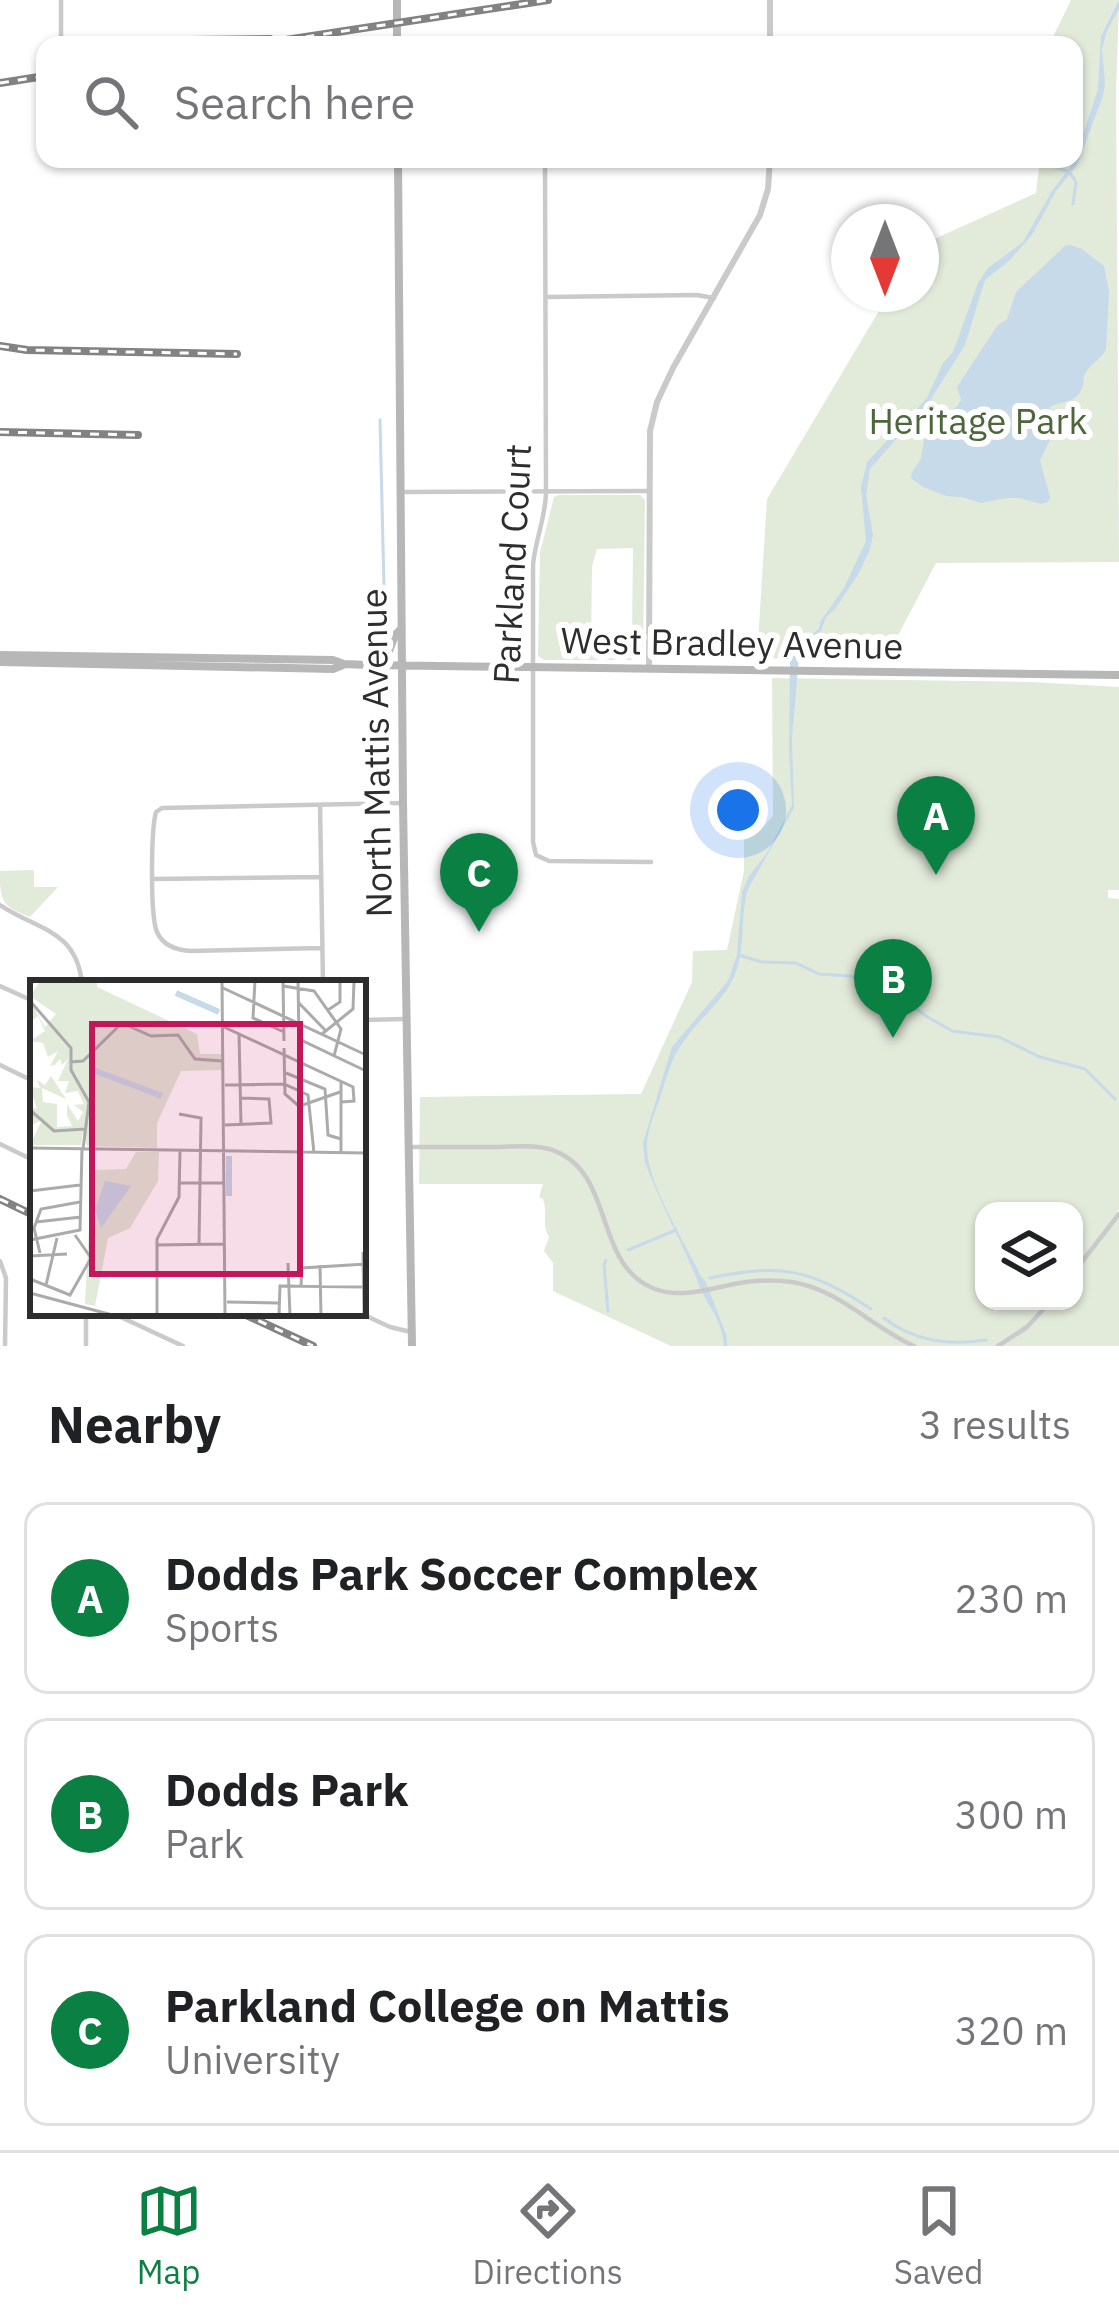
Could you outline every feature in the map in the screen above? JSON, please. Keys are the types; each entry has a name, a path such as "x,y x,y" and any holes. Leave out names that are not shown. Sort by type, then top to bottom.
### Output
{"main road":[{"path":"397,0 397,36"},
{"name":"North Mattis Avenue","path":"398,168 412,1346"},
{"path":"368,665 389,651 402,628"},
{"name":"West Bradley Avenue","path":"0,659 334,660 368,665 1119,675"}],"street":[{"path":"61,0 61,36"},
{"path":"770,0 770,36"},
{"name":"Parkland Court","path":"545,168 546,491 544,520 534,552 533,842 536,855 549,861 651,862"},
{"path":"649,669 650,431 656,402 760,215 769,168"},
{"path":"546,297 714,298"},
{"path":"401,492 649,491"},
{"path":"322,948 190,951 168,946 155,926 152,836 157,811 403,803"},
{"path":"320,805 323,980"},
{"path":"154,880 321,877"},
{"path":"0,905 64,940 78,961 81,980"},
{"path":"0,986 30,1000"},
{"path":"366,1020 406,1019"},
{"path":"0,1065 30,1080"},
{"path":"0,1144 30,1159"},
{"path":"409,1148 529,1146 557,1152 586,1174 620,1260 643,1283 671,1293 756,1280 801,1284 838,1300 914,1346"},
{"path":"1083,1260 1119,1214"},
{"path":"0,1262 6,1279 4,1346"},
{"path":"998,1346 1027,1328 1044,1310"},
{"path":"118,1316 182,1346"},
{"path":"366,1316 412,1332"}],"green space":[{"name":"Heritage Park","path":"1071,0 1119,0 1119,562 936,563 885,660 757,658 767,499 878,312 939,312 939,237 1036,193 1039,168 1083,168 1083,36 1054,36"},
{"path":"640,495 645,500 643,649 634,660 544,660 538,656 540,553 554,497","holes":["633,548 632,642 627,647 596,646 591,641 592,566 597,549"]},
{"path":"772,678 1119,687 1119,890 1108,890 1108,898 1119,899 1119,1346 671,1346 553,1291 553,1263 544,1251 549,1237 539,1197 543,1184 419,1184 420,1097 641,1094 692,982 693,951 727,950 744,871 744,833 758,833 773,816"},
{"path":"34,870 34,887 58,887 30,917 4,901 0,871"}],"water":[{"path":"1119,0 1102,49 1103,96 1083,149 1098,89 1101,36"},
{"path":"1069,168 1075,168 1032,235 985,280 965,345 931,399 870,469 866,495 873,535 870,549 821,631 811,637 799,657 792,738 794,808 748,889 740,957 733,979 678,1050 650,1128 647,1148 653,1179 706,1282 727,1337 724,1346 718,1321 651,1178 643,1143 672,1047 728,981 737,955 742,892 792,805 790,659 803,641 819,629 866,541 861,487 867,462 927,398 953,352 978,283 988,268 1023,242"},
{"path":"1070,245 1104,266 1109,291 1106,350 1087,371 1078,395 1050,407 1053,434 1040,460 1048,502 1006,498 981,503 923,487 911,478 924,440 958,405 957,387 997,326 1007,319 1016,292"}],"waterway":[{"path":"1058,168 1075,180"},
{"path":"1073,204 1076,183"},
{"path":"380,420 383,637"},
{"path":"739,955 761,962 796,963 819,974 887,986 952,1031 999,1037 1040,1057 1085,1069 1115,1099"},
{"path":"628,1250 676,1230"},
{"path":"606,1260 608,1311"},
{"path":"710,1278 757,1271 795,1273 830,1285 871,1309"},
{"path":"884,1318 932,1340 986,1340"}],"railway":[{"path":"311,36 548,0"},
{"path":"0,83 36,77"},
{"path":"0,346 237,354"},
{"path":"0,432 138,435"},
{"path":"0,1199 30,1214"},
{"path":"248,1316 313,1346"}],"place":[{"name":"Dodds Park Soccer Complex","path":"936,875"},
{"name":"Parkland College on Mattis","path":"479,932"},
{"name":"Dodds Park","path":"893,1038"}]}
